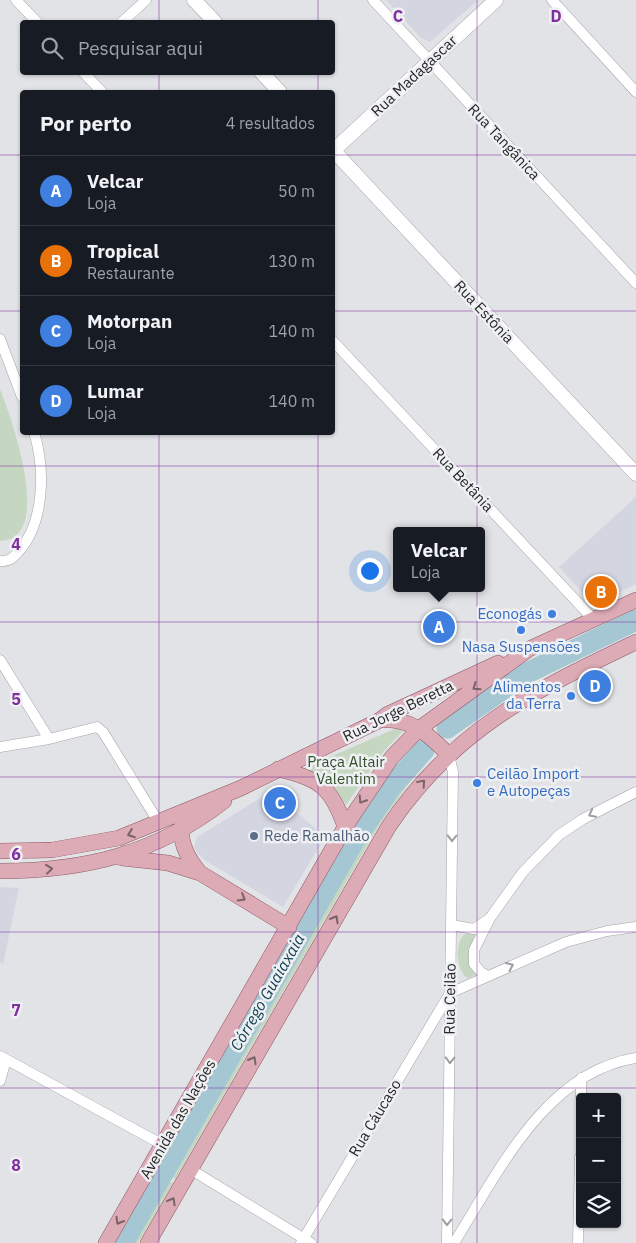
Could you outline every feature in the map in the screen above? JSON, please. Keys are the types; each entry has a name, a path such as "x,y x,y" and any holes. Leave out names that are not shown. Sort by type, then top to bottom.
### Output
{"main road":[{"name":"Avenida das Nações","path":"106,1243 289,927 345,826 392,757 420,728 529,649 636,600"},
{"path":"148,1243 389,826 420,785 448,755 476,731 531,694 636,642"},
{"name":"Rua Jorge Beretta","path":"0,851 52,850 80,847 119,838 159,823 240,788 380,720 396,710 529,649"},
{"path":"380,720 400,720 420,728 448,755"},
{"path":"278,769 308,777 326,788 336,801 345,826"},
{"name":"Rua Jorge Beretta","path":"0,871 54,868 114,857 181,832 240,788"},
{"path":"181,832 187,855 200,873"},
{"path":"114,857 168,863 200,873 289,927"}],"street":[{"path":"16,0 35,20"},
{"path":"124,20 146,0"},
{"path":"194,0 213,20"},
{"name":"Rua Tangânica","path":"373,0 636,283"},
{"name":"Rua Madagascar","path":"335,148 496,0"},
{"path":"552,0 636,92"},
{"path":"86,75 100,90"},
{"path":"264,75 278,90"},
{"name":"Rua Estônia","path":"335,152 636,474"},
{"path":"0,339 20,392"},
{"name":"Rua Betânia","path":"335,343 594,620"},
{"path":"0,562 12,559 23,547 36,515 40,473 34,435"},
{"path":"0,660 49,739"},
{"path":"0,747 49,739 92,727 100,729 159,823"},
{"name":"Rua Ceilão","path":"447,1243 453,772 448,755"},
{"path":"488,976 478,969 473,955 490,918 524,872 559,835 583,819 636,792"},
{"path":"451,925 474,929 490,918"},
{"path":"450,993 566,942 607,931 636,927"},
{"name":"Rua Cáucaso","path":"305,1242 450,993"},
{"path":"0,1081 3,1058 163,1145"},
{"path":"454,1243 530,1126 550,1105 581,1078 613,1063 636,1058"},
{"path":"581,1078 581,1093"},
{"path":"190,1169 305,1242"},
{"path":"578,1243 579,1183"}],"shaded area":[{"path":"386,0 478,0 430,42 421,38"},
{"path":"636,497 636,584 619,592 603,574 583,593 559,567"},
{"path":"272,791 325,837 283,907 206,861 197,853 194,847 197,837"},
{"path":"0,887 19,888 3,964 0,963"}],"green space":[{"path":"0,389 19,448 25,474 27,499 25,520 16,535 0,541"},
{"name":"Praça Altair Valentim","path":"397,728 403,731 383,752 346,805 338,792 328,782 317,774 302,769"},
{"path":"424,757 425,765 381,822 175,1179 167,1174 358,843 395,790"},
{"path":"475,933 469,957 478,974 468,978 464,975 459,964 459,943 465,934"},
{"path":"165,1179 173,1183 138,1243 128,1243"}],"waterway":[{"name":"Córrego Guaiaxaia","path":"447,728 525,674 636,620"},
{"name":"Córrego Guaiaxaia","path":"123,1243 354,841 391,787 424,750"}],"place":[{"name":"Tropical","path":"601,592"},
{"name":"Econogás","path":"552,614"},
{"name":"Velcar","path":"439,627"},
{"name":"Nasa Suspensões","path":"521,630"},
{"name":"Lumar","path":"595,686"},
{"name":"Alimentos da Terra","path":"571,696"},
{"name":"Ceilão Import e Autopeças","path":"477,783"},
{"name":"Motorpan","path":"280,803"},
{"name":"Rede Ramalhão","path":"254,836"}]}
